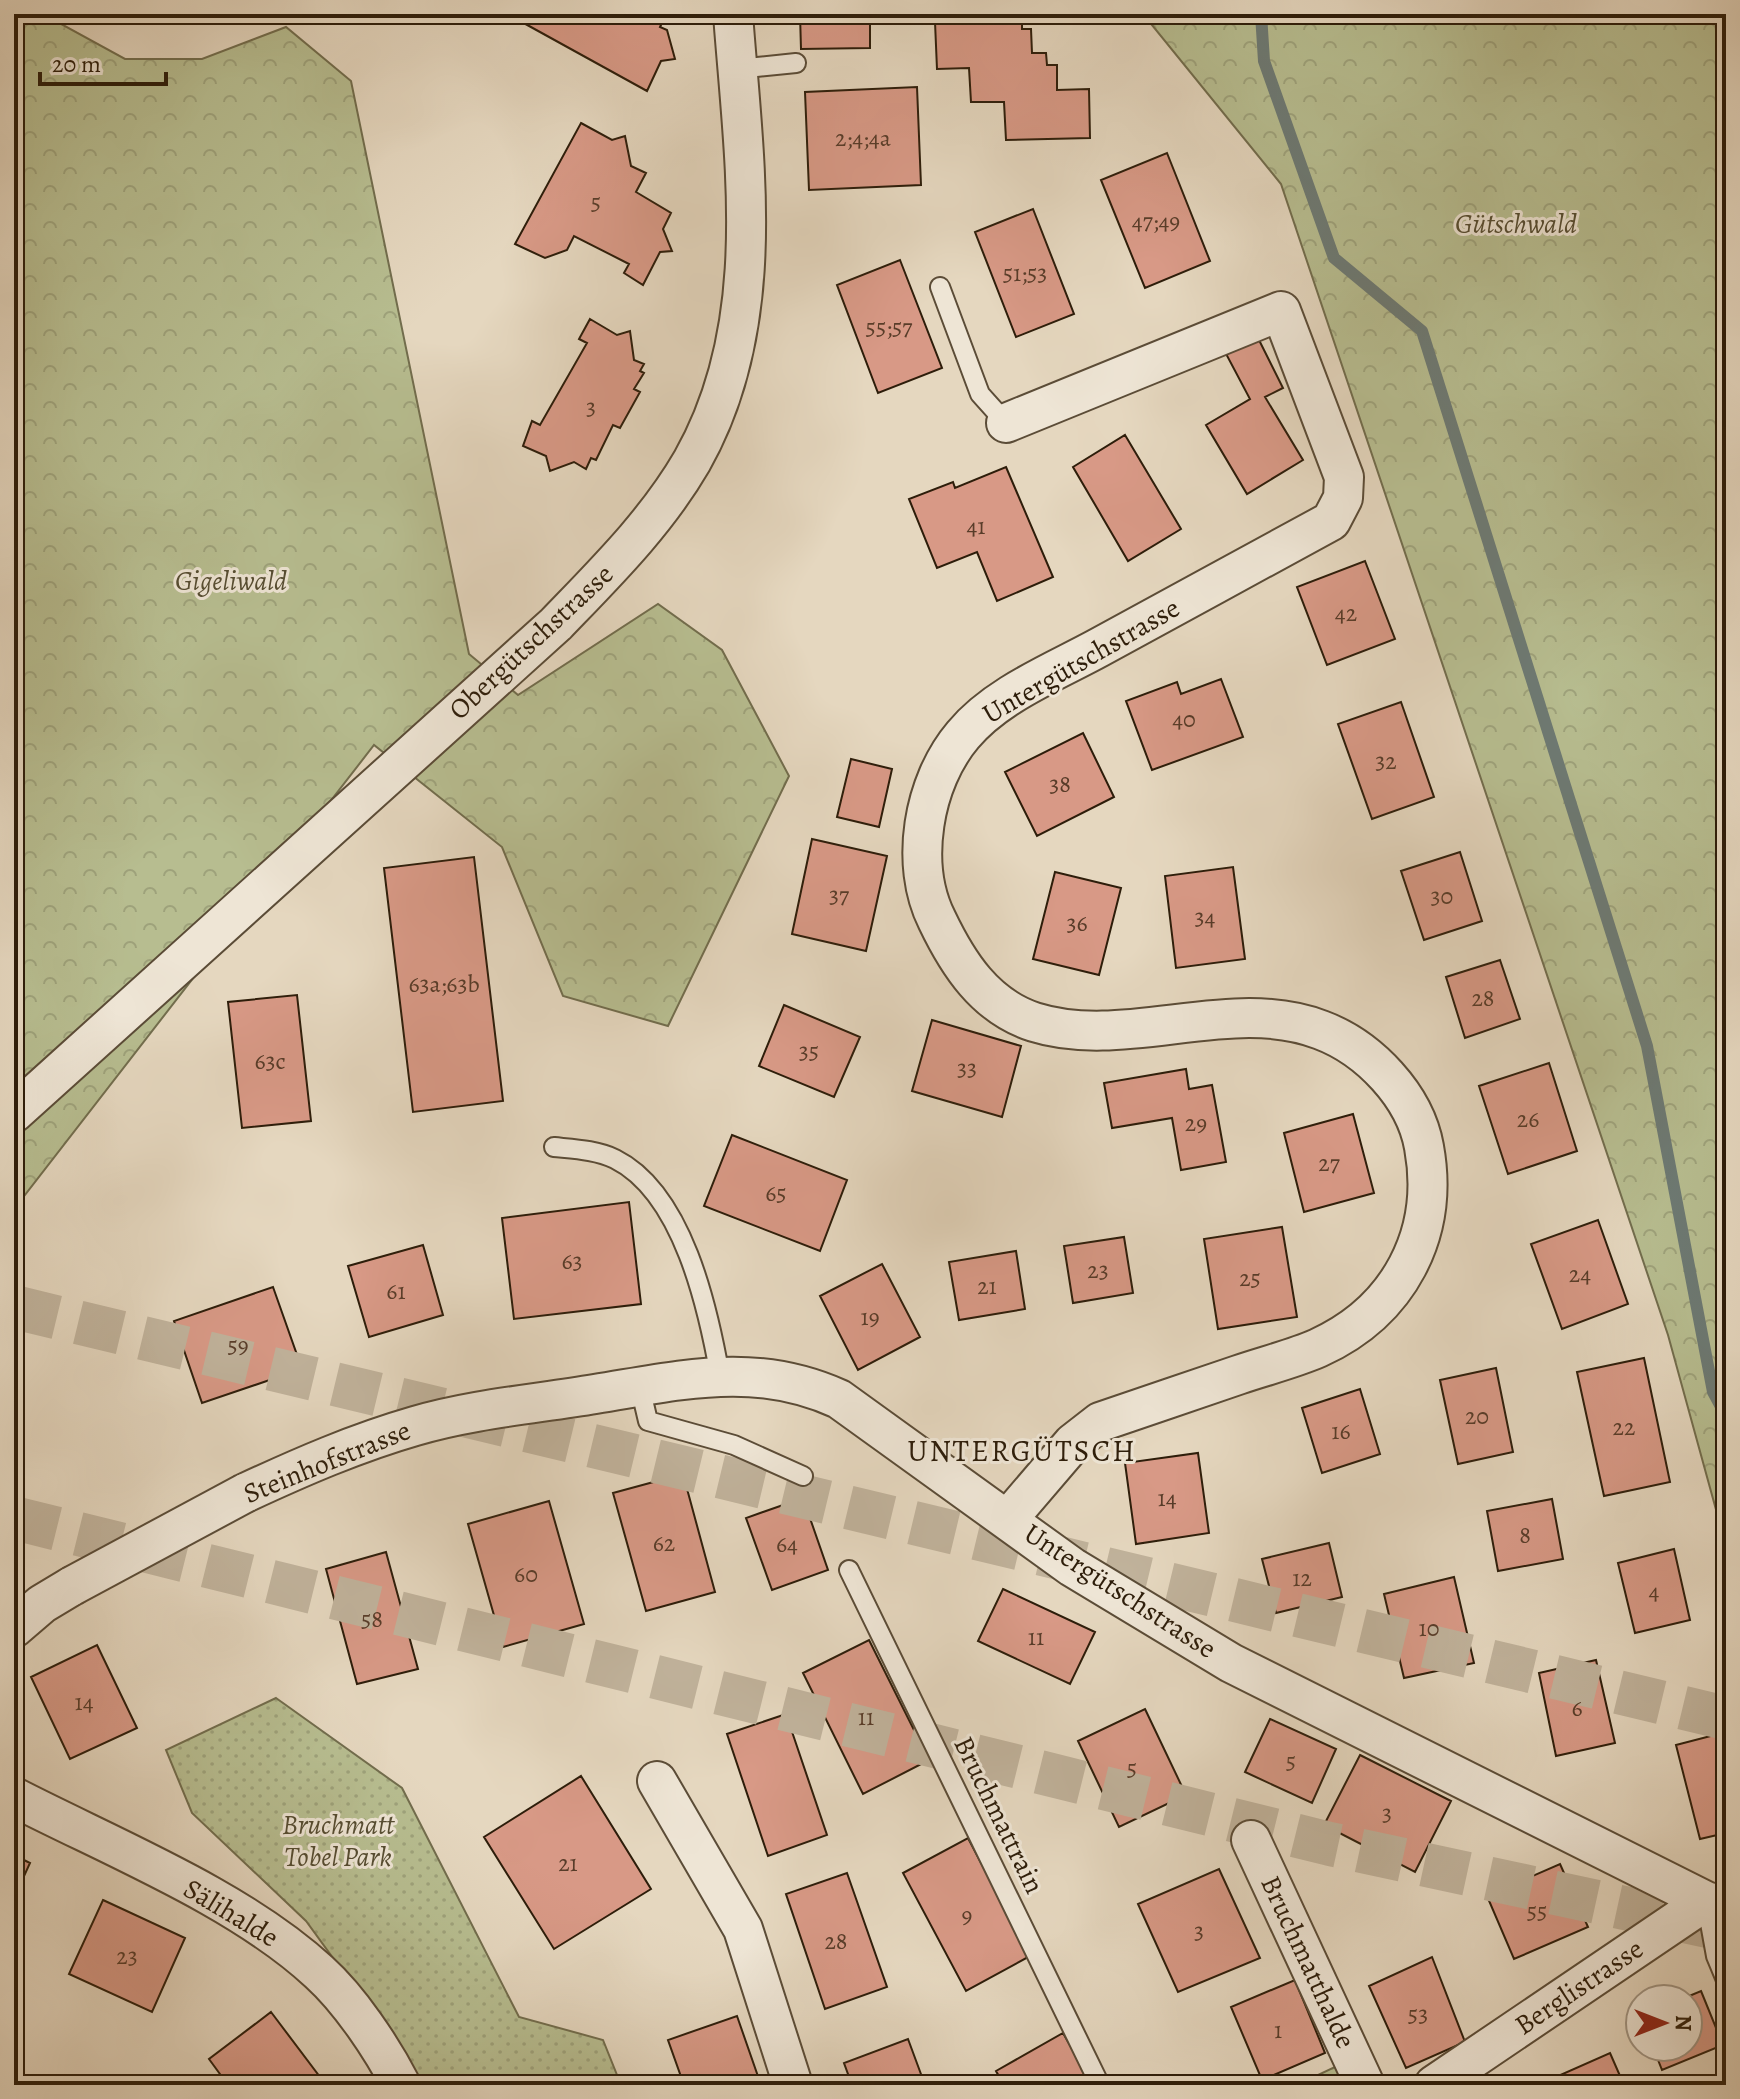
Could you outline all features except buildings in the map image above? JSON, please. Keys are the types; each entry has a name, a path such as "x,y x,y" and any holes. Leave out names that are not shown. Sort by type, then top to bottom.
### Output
{"street":[{"name":"Obergütschstrasse","path":"14,1113 556,624 629,550 692,460 728,373 740,324 748,220 733,14"},
{"name":"Untergütschstrasse","path":"1006,423 1281,311 1344,477 1343,498 1331,521 1025,688 961,736 946,760 933,793 923,851 932,910 961,965 983,994 1030,1021 1081,1032 1264,1019 1323,1030 1361,1053 1397,1087 1421,1129 1428,1168 1427,1208 1417,1250 1394,1292 1369,1317 1315,1349 1100,1422 1073,1443 1008,1519 1072,1567 1231,1663 1716,1904"},
{"name":"Steinhofstrasse","path":"14,1628 42,1604 72,1586 245,1493 309,1463 417,1425 720,1376 777,1377 808,1385 839,1399 1008,1519"},
{"path":"657,1781 743,1929 793,2085"},
{"name":"Sälihalde","path":"14,1797 185,1884 272,1934 321,1973 385,2053 401,2085"},
{"name":"Bruchmatthalde","path":"1251,1840 1365,2085"},
{"name":"Berglistrasse","path":"1434,2085 1716,1904"}],"lane":[{"path":"737,69 796,63"},
{"path":"940,287 980,394 1006,423"},
{"path":"554,1147 615,1159 659,1197 684,1245 710,1321 720,1376"},
{"path":"640,1387 648,1421 734,1445 803,1476"},
{"name":"Bruchmattrain","path":"849,1570 1100,2085"},
{"path":"1716,1904 1716,1956 1726,1980"}],"green space":[{"name":"Gigeliwald","path":"14,14 43,14 125,59 202,59 286,27 351,81 469,654 518,695 658,604 722,650 789,776 668,1026 563,996 502,847 374,745 14,1209"},
{"name":"Gütschwald","path":"1143,14 1726,14 1726,1546 1668,1335 1281,184"},
{"name":"Bruchmatt Tobel Park","path":"276,1698 402,1788 519,2017 603,2040 621,2085 418,2085 397,2046 306,1921 192,1813 166,1750"},
{"path":"1341,2064 1349,2085 1297,2085"}],"waterway":[{"path":"1261,14 1264,61 1334,258 1422,331 1647,1046 1713,1392 1726,1416"}],"tunnel":[{"path":"14,1307 1726,1718"},
{"path":"14,1518 1330,1844 1726,1930"}],"district":[{"name":"UNTERGÜTSCH","path":"1022,1451"}]}
